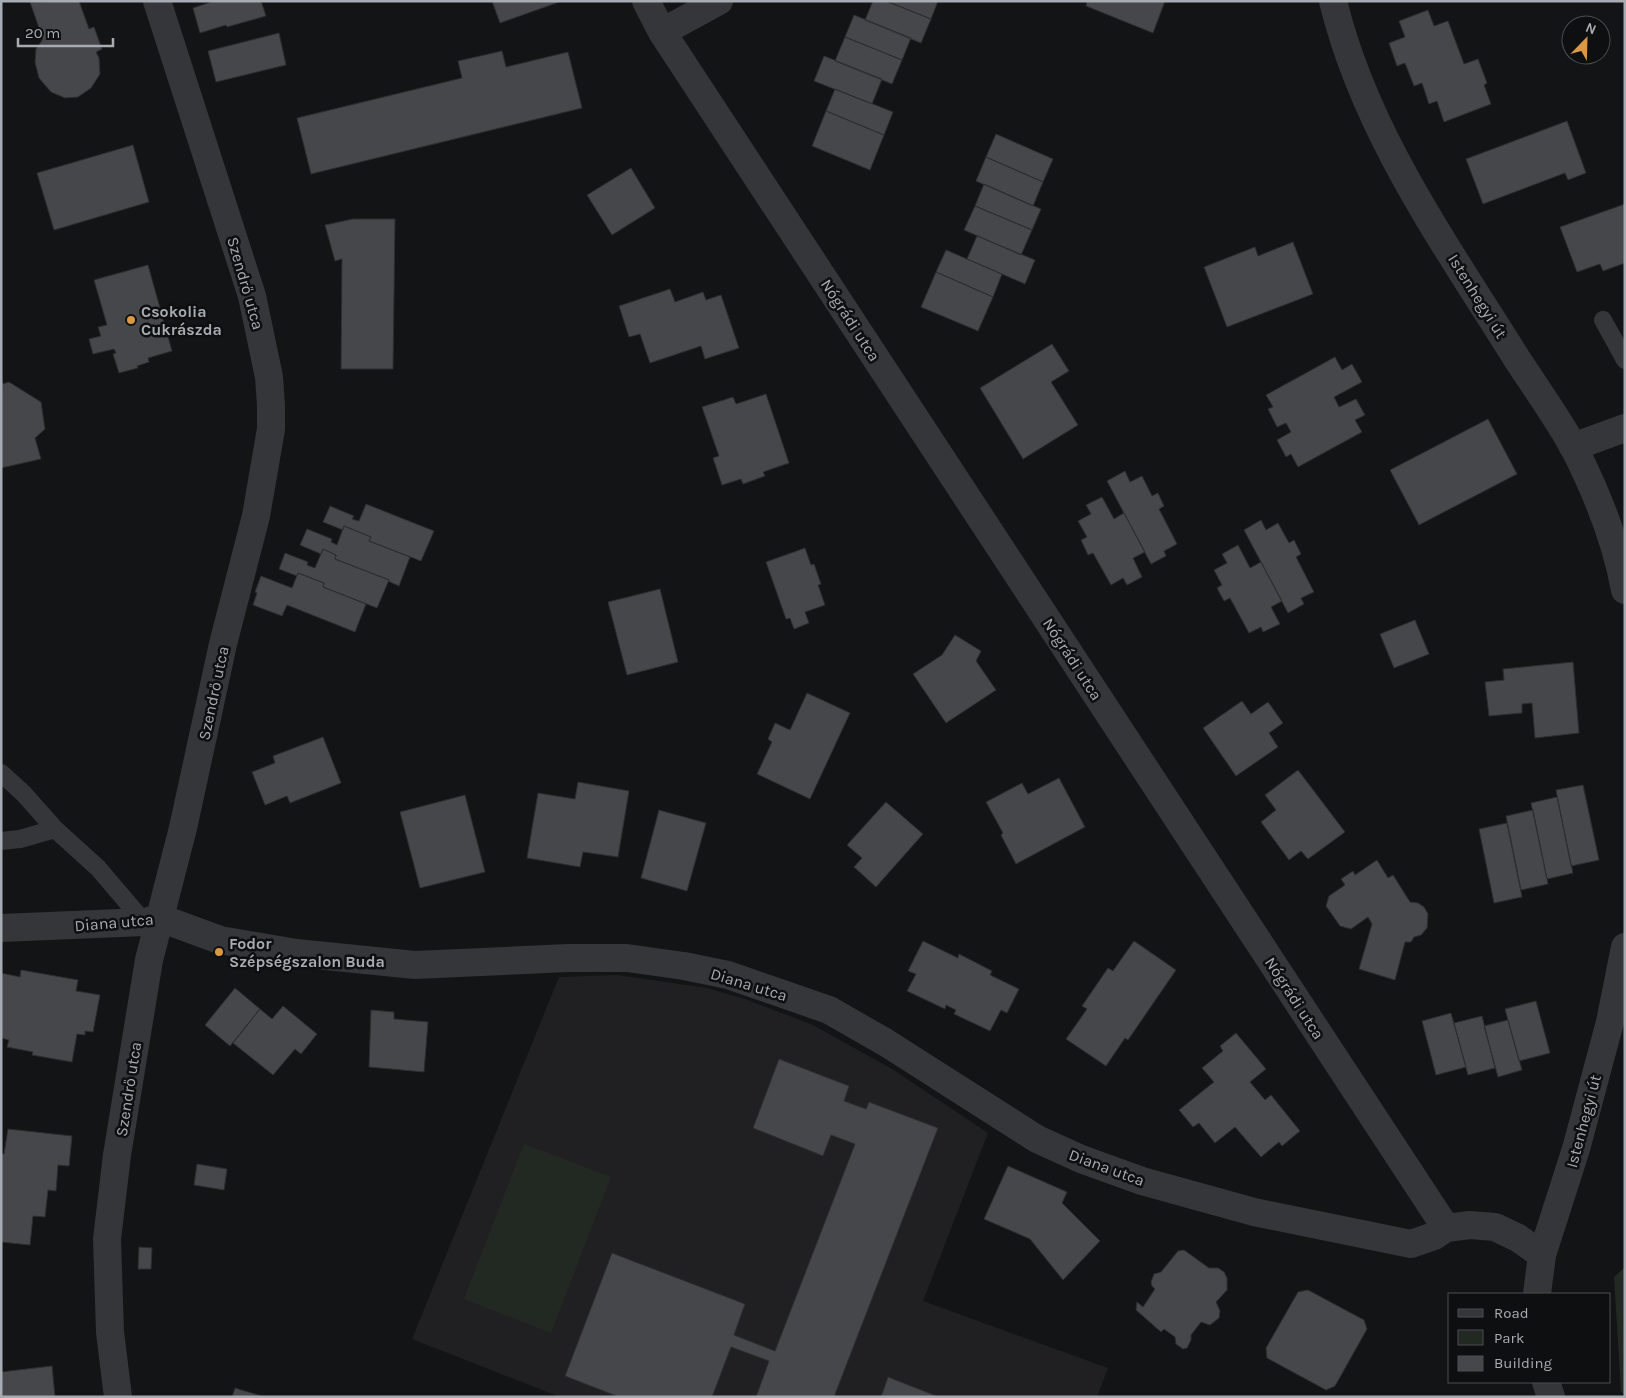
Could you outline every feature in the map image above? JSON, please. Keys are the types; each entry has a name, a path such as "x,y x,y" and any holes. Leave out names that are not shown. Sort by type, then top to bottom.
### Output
{"street":[{"name":"Szendrő utca","path":"118,1397 110,1332 107,1239 117,1155 149,960 152,920 183,828 223,644 256,516 271,429 269,377 252,296 157,1"},
{"name":"Nógrádi utca","path":"646,1 662,32 1446,1228"},
{"path":"662,32 719,1"},
{"name":"Istenhegyi út","path":"1333,1 1340,29 1372,115 1416,197 1573,447 1602,508 1625,590"},
{"path":"1573,447 1625,428"},
{"name":"Diana utca","path":"1,928 152,920 220,940 296,953 415,966 568,958 627,958 684,966 728,975 829,1010 885,1042 1037,1139 1081,1159 1142,1181 1254,1212 1411,1244 1434,1236 1446,1228"},
{"name":"Istenhegyi út","path":"1537,1293 1542,1256 1576,1149 1610,1022 1625,947"},
{"path":"1446,1228 1470,1225 1495,1227 1518,1238 1542,1256"},
{"path":"1546,1383 1551,1397"}],"lane":[{"path":"1603,320 1625,360"},
{"path":"1,773 24,794 55,829 152,920"},
{"path":"1,841 20,839 55,829"}],"shaded area":[{"path":"617,975 707,988 745,999 813,1025 892,1069 988,1133 923,1301 1108,1368 1097,1397 560,1397 412,1339 559,977"}],"green space":[{"path":"524,1144 611,1177 551,1333 464,1299"},
{"path":"1625,1267 1625,1395 1621,1392 1614,1277"}],"building":[{"path":"79,1 89,29 94,27 102,49 96,52 99,58 100,74 91,88 78,97 65,98 51,92 39,78 35,62 36,49 43,39 30,2"},
{"path":"214,1 261,1 266,16 200,33 193,8"},
{"path":"492,1 562,1 500,23"},
{"path":"873,1 886,1 931,19 921,43 865,20"},
{"path":"886,1 938,1 931,19"},
{"path":"1087,1 1165,1 1153,33 1086,6"},
{"path":"1428,10 1434,26 1448,21 1464,64 1478,59 1487,83 1484,85 1491,104 1444,122 1437,101 1429,104 1422,83 1414,86 1405,63 1397,66 1389,43 1405,37 1399,21"},
{"path":"854,15 911,38 902,60 845,37"},
{"path":"279,33 286,65 216,82 208,51"},
{"path":"845,37 902,60 892,84 835,61"},
{"path":"502,51 506,67 568,52 582,108 311,174 297,118 462,78 458,61"},
{"path":"824,56 882,79 872,104 814,81"},
{"path":"835,89 893,112 884,135 826,111"},
{"path":"826,111 884,135 870,170 812,146"},
{"path":"1567,121 1586,173 1568,180 1565,173 1483,204 1466,159"},
{"path":"996,134 1053,159 1043,182 986,157"},
{"path":"133,145 149,202 54,230 37,173"},
{"path":"986,157 1043,182 1033,206 976,181"},
{"path":"631,168 655,208 612,235 587,195"},
{"path":"984,184 1041,209 1032,230 975,206"},
{"path":"1625,204 1625,263 1603,271 1600,264 1577,272 1560,227"},
{"path":"975,206 1032,230 1021,255 964,230"},
{"path":"353,219 395,219 393,369 341,369 342,259 335,261 325,225"},
{"path":"977,236 1035,260 1025,284 967,259"},
{"path":"1293,242 1313,294 1227,327 1204,267 1255,247 1258,256"},
{"path":"946,250 1002,274 993,297 936,272"},
{"path":"148,265 172,351 148,358 149,362 137,366 138,368 119,373 113,354 116,353 114,349 93,354 89,339 101,336 98,327 107,325 94,280"},
{"path":"936,272 993,297 978,331 921,307"},
{"path":"670,289 675,302 703,292 706,300 721,295 739,348 705,359 701,346 650,363 640,334 629,337 619,306"},
{"path":"1052,344 1069,371 1051,382 1078,425 1023,459 980,388"},
{"path":"1335,357 1342,370 1352,364 1362,382 1334,397 1339,407 1356,399 1365,415 1355,420 1362,432 1298,467 1291,454 1286,457 1277,440 1291,432 1286,423 1277,427 1268,409 1273,407 1266,395"},
{"path":"1,377 3,384 9,382 41,402 45,429 35,438 41,459 1,468"},
{"path":"766,394 789,463 763,472 765,476 743,484 741,479 722,485 713,458 719,456 702,407 733,397 736,404"},
{"path":"1488,419 1517,474 1419,525 1390,470"},
{"path":"1125,471 1130,482 1142,476 1152,496 1158,493 1164,506 1159,509 1177,544 1164,551 1166,556 1151,564 1107,481"},
{"path":"1102,497 1114,519 1124,513 1145,552 1133,558 1142,577 1127,585 1123,578 1111,585 1093,553 1088,555 1081,540 1087,537 1078,521 1091,514 1086,505"},
{"path":"366,504 434,531 421,561 369,541 371,537 344,526 343,530 323,522 330,506 354,516 352,519 359,521"},
{"path":"1261,520 1266,530 1278,523 1289,543 1294,540 1301,554 1296,557 1314,592 1301,598 1304,604 1288,613 1244,530"},
{"path":"344,526 371,537 369,541 410,557 399,586 389,580 335,559 336,555 323,549 321,554 300,545 307,529 332,539 331,542 337,545"},
{"path":"1238,545 1250,568 1261,562 1282,601 1271,607 1280,624 1263,632 1261,627 1249,633 1230,598 1224,601 1217,588 1222,585 1214,570 1227,563 1222,554"},
{"path":"805,548 811,565 814,564 821,584 818,585 825,605 805,612 809,623 794,629 790,618 786,619 766,562"},
{"path":"323,549 336,555 335,559 389,580 377,608 323,587 324,583 298,573 297,576 279,569 285,553 308,562 307,565 315,568"},
{"path":"298,573 324,583 323,587 366,604 355,632 287,605 282,616 253,605 257,593 255,592 261,576 292,588"},
{"path":"660,589 678,662 627,675 608,602"},
{"path":"1415,620 1429,654 1394,668 1380,634"},
{"path":"955,635 981,651 976,661 996,690 946,723 913,674 942,655"},
{"path":"1573,662 1579,733 1535,738 1532,703 1522,704 1522,713 1489,716 1485,682 1504,680 1503,669"},
{"path":"807,693 850,713 810,799 757,774 772,742 768,739 775,723 790,730"},
{"path":"1242,701 1251,714 1268,702 1283,723 1269,733 1278,747 1236,776 1203,728"},
{"path":"323,737 341,783 290,803 287,796 265,805 252,772 275,763 273,756"},
{"path":"1298,770 1345,832 1308,859 1301,851 1289,860 1261,822 1276,810 1265,795"},
{"path":"1059,778 1085,827 1016,864 1001,835 1003,833 986,802 1022,783 1028,794"},
{"path":"578,782 629,791 618,857 583,852 580,867 527,858 538,793 575,799"},
{"path":"1583,785 1599,860 1571,866 1556,790"},
{"path":"465,795 485,872 420,888 400,812"},
{"path":"1557,797 1573,873 1547,879 1531,803"},
{"path":"886,802 923,834 876,887 854,867 862,858 847,845"},
{"path":"659,810 706,823 687,891 641,878"},
{"path":"1533,810 1548,884 1521,890 1506,816"},
{"path":"1507,823 1522,897 1494,903 1479,829"},
{"path":"1377,860 1388,878 1393,875 1410,902 1418,903 1424,907 1428,914 1427,928 1421,935 1414,937 1411,942 1405,942 1395,980 1359,969 1372,924 1368,917 1351,929 1340,926 1326,906 1329,896 1345,885 1341,879 1353,871 1355,875"},
{"path":"923,941 958,958 959,954 992,971 990,975 1019,989 1007,1013 1001,1010 990,1031 954,1014 956,1010 946,1005 945,1009 907,991 916,974 908,971"},
{"path":"1134,941 1176,970 1128,1040 1125,1038 1106,1066 1066,1039 1087,1009 1082,1006 1108,968 1113,971"},
{"path":"21,970 78,980 76,991 100,995 93,1032 85,1031 85,1035 77,1034 72,1062 32,1055 33,1052 7,1047 9,1040 1,1038 1,973 20,977"},
{"path":"235,988 260,1009 230,1046 205,1025"},
{"path":"1536,1001 1550,1053 1519,1061 1505,1009"},
{"path":"283,1006 317,1034 301,1054 295,1049 273,1075 233,1043 260,1009 272,1019"},
{"path":"371,1010 394,1012 394,1019 428,1022 424,1072 369,1067"},
{"path":"1451,1013 1466,1067 1436,1075 1422,1021"},
{"path":"1482,1016 1495,1068 1468,1075 1454,1023"},
{"path":"1508,1020 1522,1070 1498,1077 1484,1026"},
{"path":"1236,1033 1266,1069 1250,1082 1265,1100 1271,1095 1300,1131 1282,1146 1279,1142 1261,1157 1235,1127 1215,1143 1199,1123 1193,1127 1179,1110 1214,1082 1202,1068 1223,1051 1220,1046"},
{"path":"779,1059 849,1086 844,1101 866,1109 869,1102 938,1128 834,1397 756,1397 769,1361 731,1347 712,1397 619,1397 565,1376 612,1253 745,1304 734,1335 775,1351 855,1144 831,1135 823,1156 753,1128"},
{"path":"8,1129 72,1136 69,1166 58,1165 56,1191 48,1190 45,1217 33,1216 30,1245 1,1242 1,1154 4,1154"},
{"path":"197,1164 227,1169 224,1190 194,1185"},
{"path":"1008,1166 1067,1192 1062,1203 1100,1241 1063,1280 1030,1239 984,1219"},
{"path":"139,1247 152,1248 151,1269 138,1269"},
{"path":"1184,1250 1209,1268 1218,1268 1224,1272 1227,1278 1227,1290 1216,1302 1220,1311 1219,1318 1210,1325 1201,1322 1191,1335 1187,1348 1183,1349 1176,1344 1175,1337 1164,1329 1161,1332 1136,1310 1137,1302 1143,1307 1155,1289 1151,1282 1154,1274 1161,1272 1178,1251"},
{"path":"1308,1290 1364,1320 1367,1329 1335,1386 1326,1390 1267,1358 1266,1348 1298,1292"},
{"path":"52,1366 55,1397 2,1397 1,1372"},
{"path":"888,1377 939,1397 881,1397"},
{"path":"235,1388 265,1397 232,1397"}],"place":[{"name":"Csokolia Cukrászda","path":"131,320"},
{"name":"Fodor Szépségszalon Buda","path":"219,952"}]}
